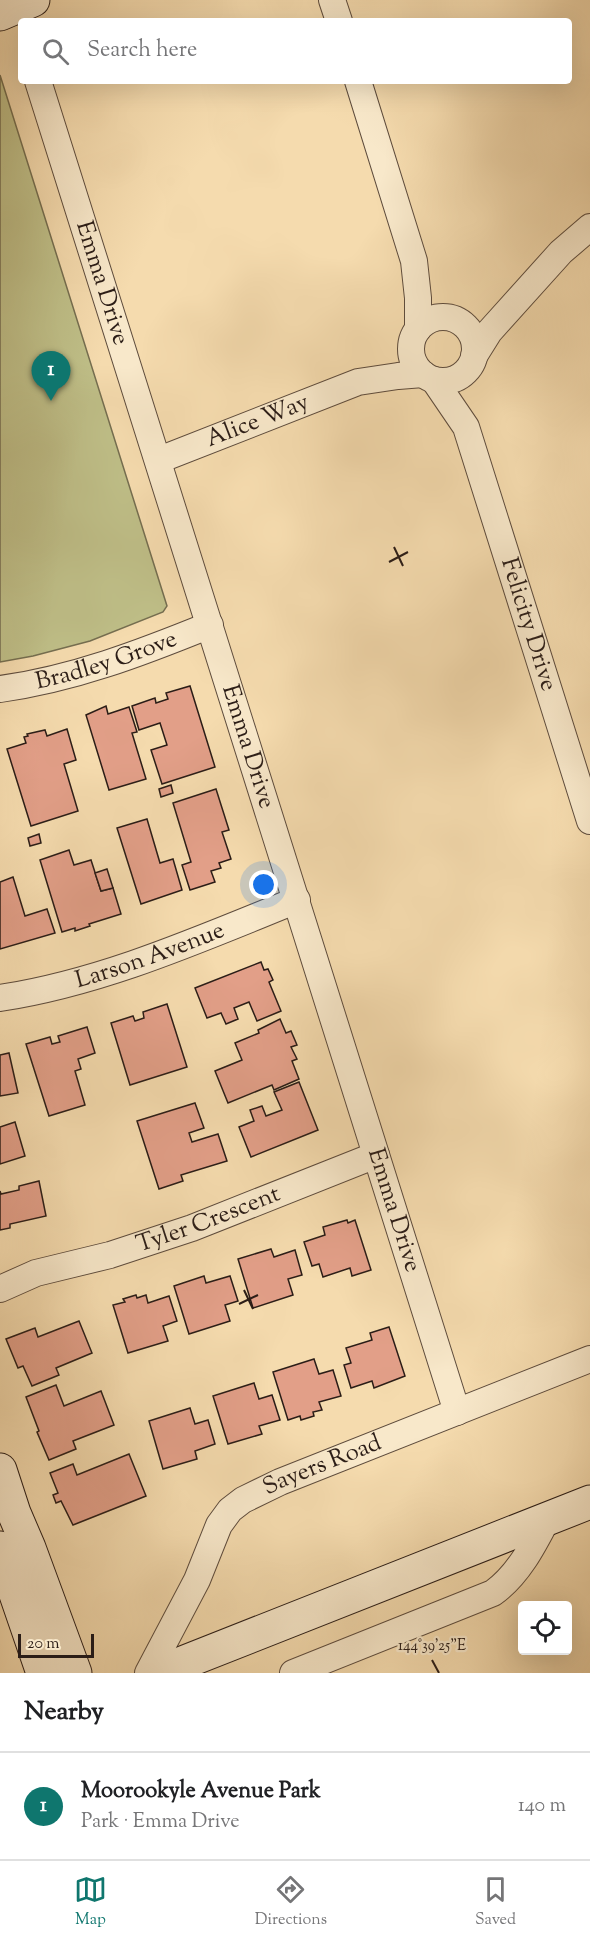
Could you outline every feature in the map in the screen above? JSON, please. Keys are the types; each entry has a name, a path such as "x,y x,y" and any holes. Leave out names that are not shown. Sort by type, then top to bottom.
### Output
{"main road":[{"path":"0,1470 75,1673"},
{"path":"157,1673 590,1502"},
{"path":"0,1548 43,1673"}],"street":[{"path":"332,0 338,18"},
{"name":"Emma Drive","path":"39,84 457,1412"},
{"path":"359,84 414,261 418,298 412,358 416,367 429,377 445,381 465,372 489,332 561,252 590,227"},
{"path":"414,261 451,318 468,330 475,347 472,360"},
{"path":"415,334 431,319 479,313 522,295"},
{"name":"Alice Way","path":"358,382 399,352 415,334"},
{"name":"Felicity Drive","path":"466,427 467,391 472,360"},
{"name":"Alice Way","path":"159,460 358,382 398,376 429,377"},
{"name":"Felicity Drive","path":"429,377 466,427 590,821"},
{"name":"Bradley Grove","path":"0,689 92,669 210,626"},
{"name":"Larson Avenue","path":"0,998 111,972 297,900"},
{"name":"Tyler Crescent","path":"0,1289 36,1273 73,1266 192,1228 376,1155"},
{"name":"Tyler Crescent","path":"0,1271 36,1273"},
{"name":"Sayers Road","path":"148,1673 197,1580 219,1525 230,1510 257,1492 590,1359"},
{"path":"293,1673 493,1593 514,1574 547,1519"}],"green space":[{"path":"0,75 167,606 163,612 90,641 0,662"}],"building":[{"path":"190,686 215,767 162,784 151,750 167,745 160,723 139,730 132,706 155,698 156,703 168,699 166,693"},
{"path":"106,706 108,714 129,707 137,732 132,733 146,779 109,790 86,715"},
{"path":"67,729 76,760 64,764 78,811 31,826 7,749 26,743 24,737 28,736 27,734 45,730 47,736"},
{"path":"171,785 173,793 161,797 159,789"},
{"path":"216,789 229,830 222,832 231,859 219,863 221,868 211,871 215,882 190,890 182,865 191,862 173,803"},
{"path":"147,819 160,863 173,859 182,890 141,904 117,828"},
{"path":"39,834 41,843 30,846 28,838"},
{"path":"69,850 74,865 91,860 101,891 113,888 121,914 75,931 75,928 62,932 40,860"},
{"path":"107,869 113,888 101,891 95,873"},
{"path":"13,877 25,916 47,909 55,933 0,949 0,882"},
{"path":"261,962 264,970 268,969 273,980 269,982 281,1011 257,1021 249,1002 234,1008 238,1019 226,1024 221,1013 207,1018 195,988"},
{"path":"167,1004 187,1067 130,1085 111,1023 133,1016 135,1021 144,1018 143,1012"},
{"path":"280,1019 286,1033 291,1031 297,1045 291,1047 297,1059 292,1061 299,1079 274,1090 272,1085 228,1103 215,1071 242,1060 235,1043 259,1033 258,1030"},
{"path":"87,1027 95,1053 78,1059 81,1069 75,1071 85,1105 49,1116 26,1044 50,1037 52,1044 60,1042 58,1036"},
{"path":"9,1053 18,1093 0,1096 0,1055"},
{"path":"299,1082 318,1130 251,1157 239,1127 254,1121 250,1110 262,1106 266,1116 282,1110 274,1092"},
{"path":"195,1103 204,1128 189,1133 192,1142 218,1134 227,1161 181,1175 183,1181 159,1189 137,1121"},
{"path":"15,1122 25,1156 0,1164 0,1127"},
{"path":"39,1181 46,1216 10,1224 10,1228 0,1230 0,1191 1,1194 19,1190 19,1186"},
{"path":"347,1220 348,1223 355,1220 371,1270 352,1276 350,1268 323,1277 319,1264 312,1266 304,1242 325,1235 323,1227"},
{"path":"271,1249 274,1257 295,1250 302,1275 288,1279 293,1295 253,1308 238,1259"},
{"path":"204,1276 206,1283 230,1276 238,1301 225,1305 230,1321 189,1334 174,1286"},
{"path":"136,1295 137,1298 146,1295 148,1303 169,1296 177,1321 163,1326 168,1341 128,1353 113,1305 125,1302 123,1299"},
{"path":"79,1321 92,1353 56,1368 59,1375 32,1386 23,1366 18,1368 6,1339 35,1328 38,1337"},
{"path":"389,1327 405,1376 374,1388 372,1381 351,1388 344,1365 351,1363 346,1348 372,1340 370,1333"},
{"path":"314,1359 319,1374 333,1370 341,1396 319,1402 322,1410 313,1412 314,1416 301,1420 300,1416 288,1420 273,1372"},
{"path":"254,1383 259,1399 272,1395 280,1420 259,1426 262,1434 228,1444 213,1396"},
{"path":"56,1385 64,1406 101,1391 114,1425 73,1441 76,1449 49,1460 26,1397"},
{"path":"190,1408 195,1424 208,1420 215,1444 195,1451 197,1459 163,1469 149,1421"},
{"path":"129,1454 146,1496 73,1525 61,1501 56,1503 53,1495 58,1493 50,1473 73,1464 77,1475"}],"place":[{"name":"Moorookyle Avenue Park","path":"51,401"}]}
